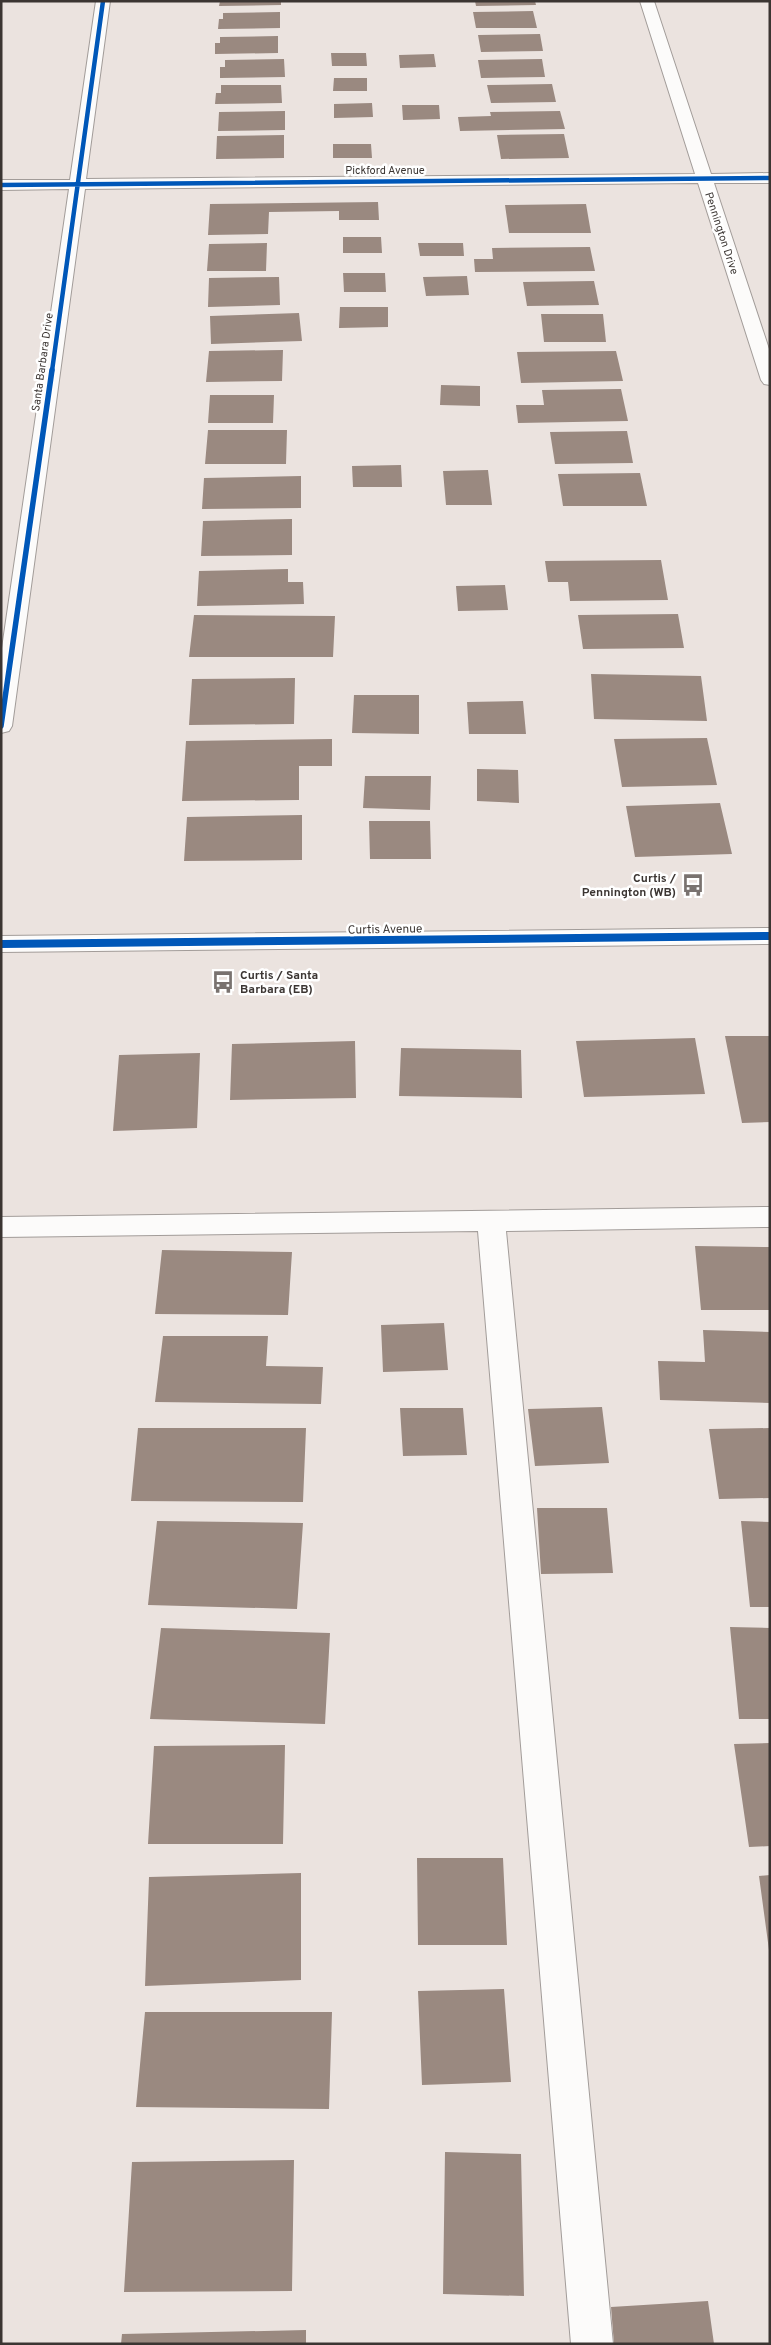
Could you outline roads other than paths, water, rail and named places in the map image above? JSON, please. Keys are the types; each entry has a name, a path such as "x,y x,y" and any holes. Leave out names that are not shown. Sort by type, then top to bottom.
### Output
{"street":[{"name":"Santa Barbara Drive","path":"1,726 103,1"},
{"name":"Pennington Drive","path":"647,1 770,380"},
{"name":"Pickford Avenue","path":"1,184 770,178"},
{"name":"Curtis Avenue","path":"1,944 770,936"},
{"path":"1,1227 770,1217"},
{"path":"491,1221 592,2344"}],"place":[{"name":"Curtis / Pennington (WB)","path":"693,885"},
{"name":"Curtis / Santa Barbara (EB)","path":"223,982"}]}
